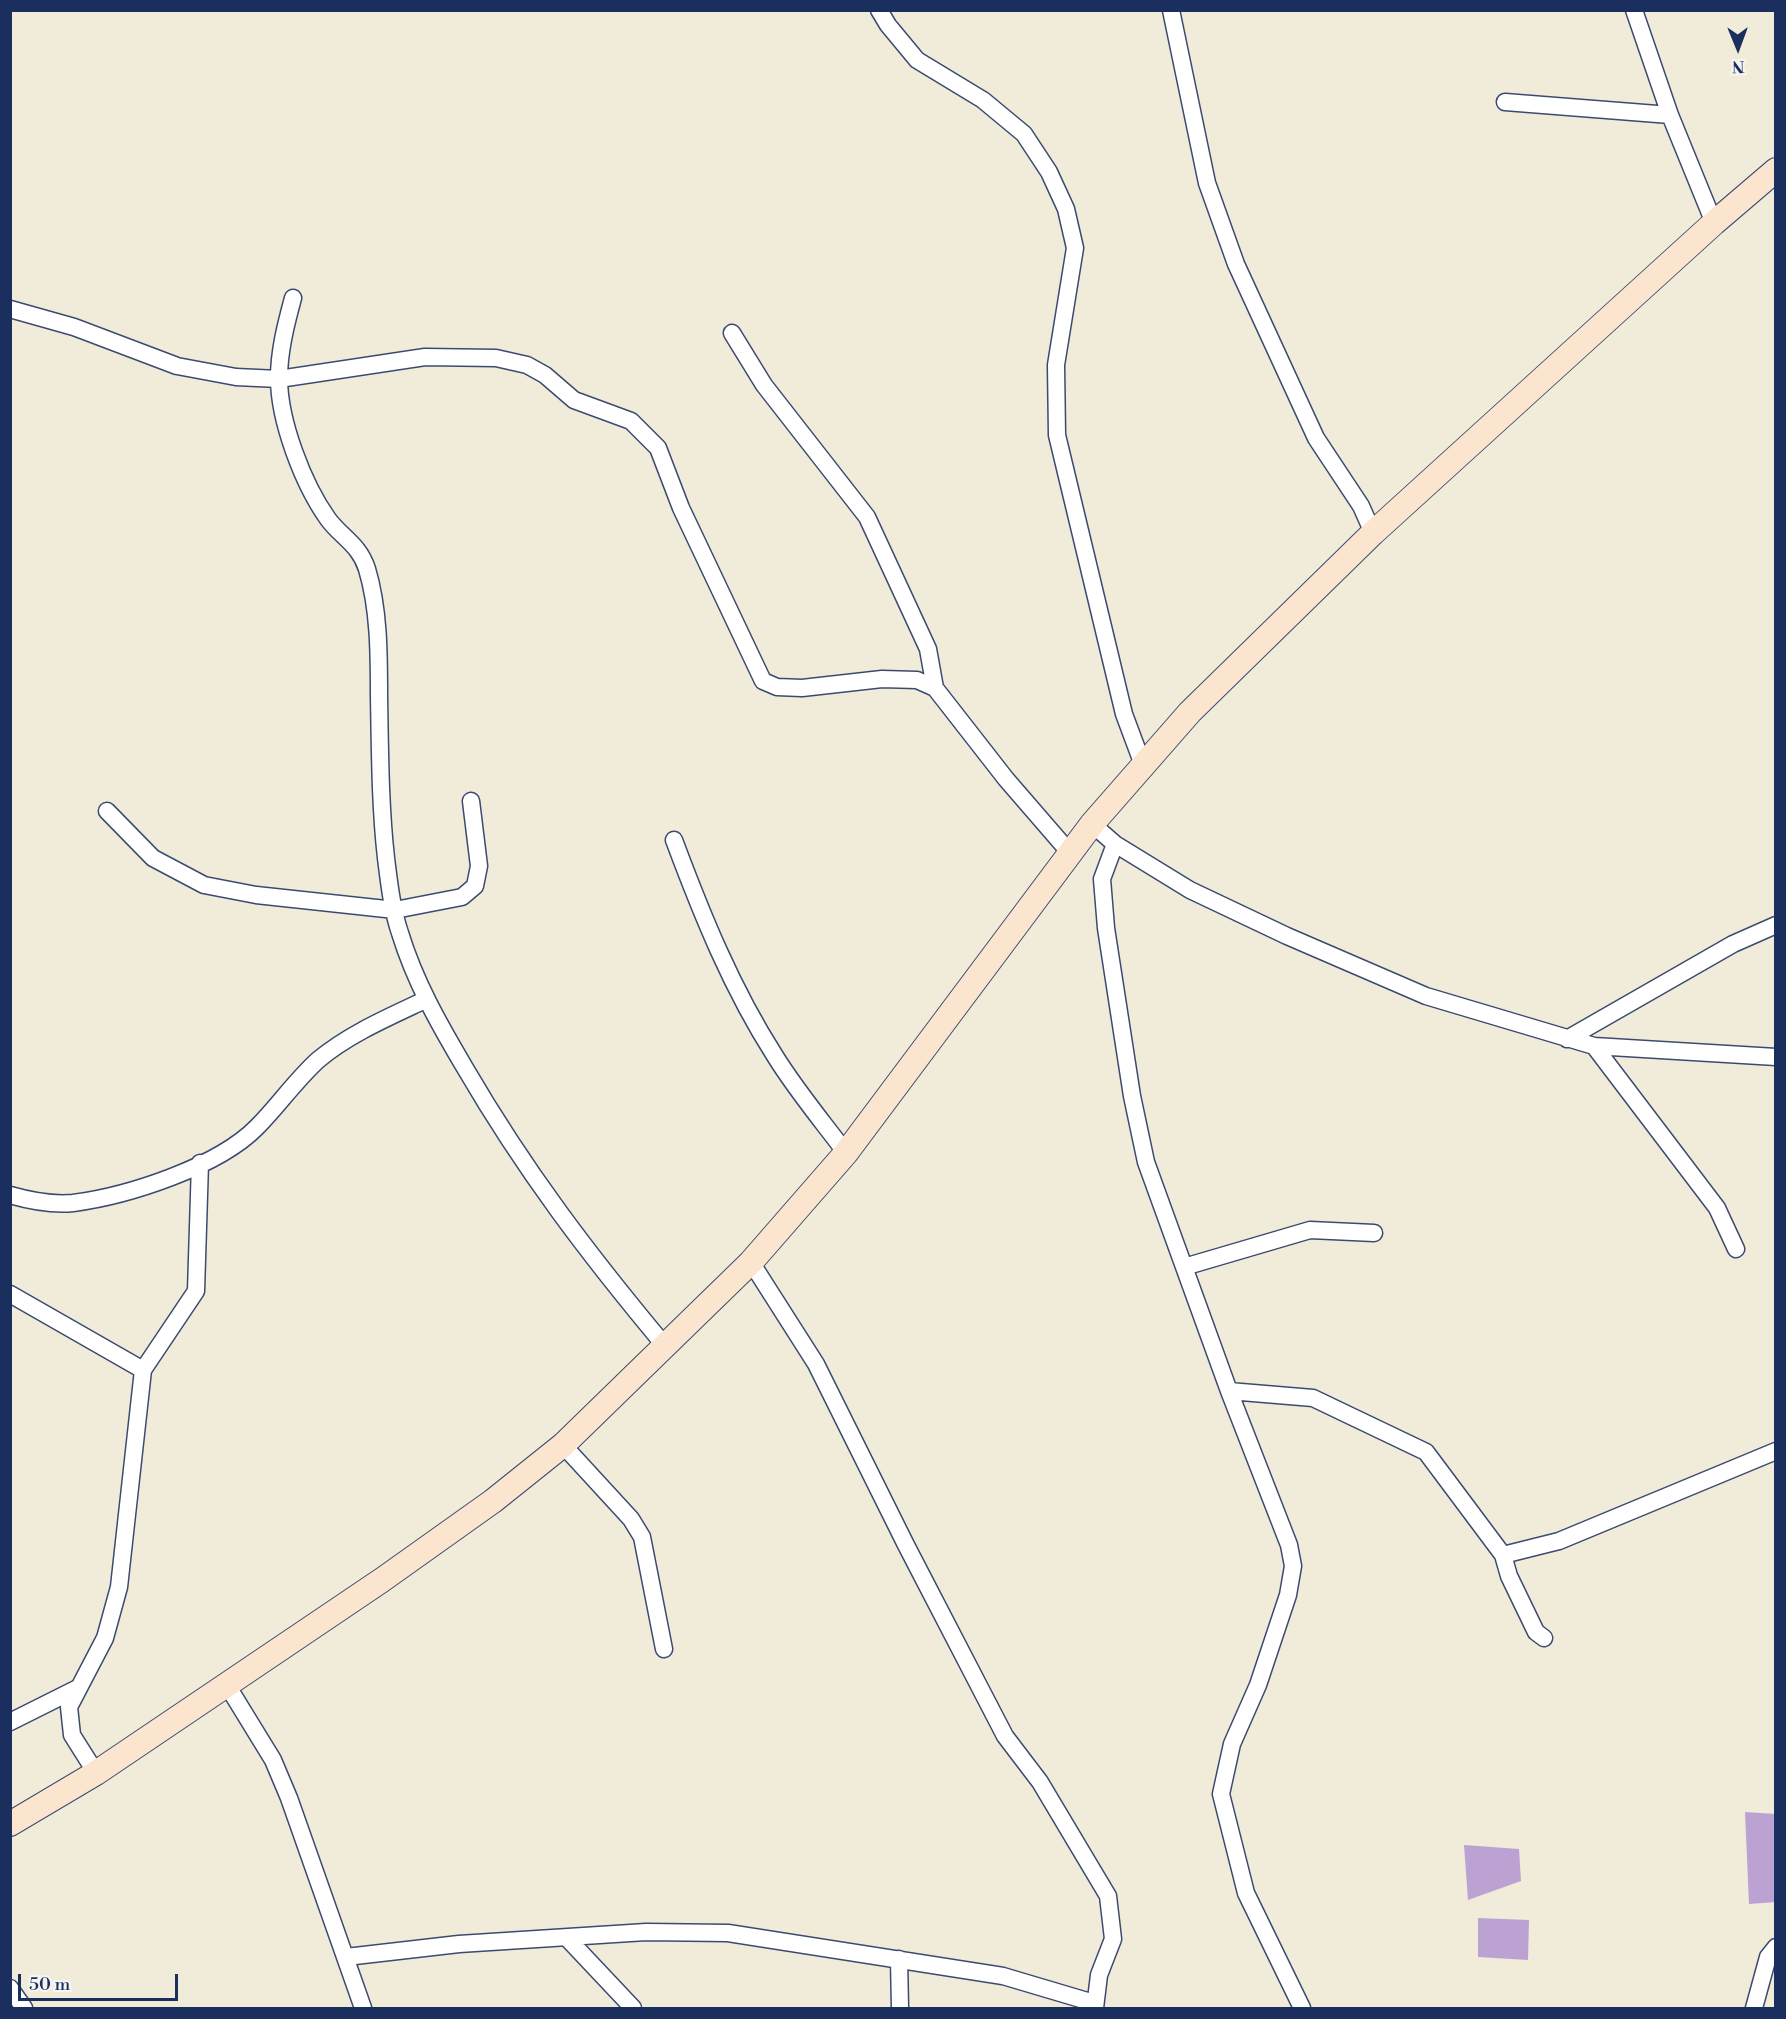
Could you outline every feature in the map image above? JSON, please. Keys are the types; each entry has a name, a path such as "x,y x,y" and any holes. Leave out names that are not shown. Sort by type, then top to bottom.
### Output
{"main road":[{"path":"10,1824 96,1773 227,1685 493,1501 563,1445 751,1262 846,1153 1092,824 1190,712 1373,532 1714,223 1776,170"}],"street":[{"path":"879,10 888,25 917,60 983,100 1024,134 1049,172 1066,209 1075,248 1056,365 1057,435 1124,714 1143,765"},
{"path":"1171,10 1207,183 1236,264 1316,438 1361,506 1373,532"},
{"path":"1634,10 1670,115 1714,223"},
{"path":"1505,102 1670,115"},
{"path":"293,298 284,335 279,379 284,421 308,482 329,521 352,541 366,566 379,655 381,787 386,858 399,930 425,1000 489,1109 544,1194 592,1258 665,1346"},
{"path":"10,309 74,327 177,366 236,377 279,379 425,357 496,358 527,365 545,375 574,400 631,421 658,448 681,508 728,613 763,681 777,687 802,688 894,679 917,680 935,688"},
{"path":"732,333 764,385 867,517 928,649 935,688 1006,779 1070,853"},
{"path":"107,812 153,858 204,885 256,895 395,910 462,897 476,886 479,866 471,801"},
{"path":"1092,824 1115,843 1190,890 1426,996 1594,1046 1776,1057"},
{"path":"674,840 703,918 742,1000 775,1057 846,1153"},
{"path":"1115,843 1102,879 1106,928 1132,1096 1146,1162 1289,1545 1293,1566 1288,1595 1258,1685 1232,1744 1221,1794 1224,1815 1246,1893 1302,2008"},
{"path":"1567,1039 1732,944 1776,925"},
{"path":"10,1195 34,1202 72,1203 119,1194 173,1177 225,1151 256,1128 278,1101 319,1060 360,1032 425,1000"},
{"path":"1594,1046 1717,1208 1737,1250"},
{"path":"96,1773 72,1735 69,1707 105,1638 119,1587 143,1370 196,1291 200,1163"},
{"path":"1184,1267 1310,1230 1374,1233"},
{"path":"346,1957 459,1944 646,1932 728,1933 1012,1978 1095,2006 1100,1975 1113,1939 1108,1896 1040,1782 1005,1736 816,1364 751,1262"},
{"path":"10,1294 143,1370"},
{"path":"1230,1391 1313,1398 1426,1452 1503,1555 1509,1576 1536,1632 1544,1638"},
{"path":"563,1445 631,1519 642,1537 664,1649"},
{"path":"1503,1555 1559,1541 1776,1450"},
{"path":"227,1685 281,1779 363,2008"},
{"path":"10,1722 78,1688"},
{"path":"567,1938 633,2008"},
{"path":"1754,2008 1768,1957 1776,1947"},
{"path":"899,1959 900,2008"},
{"path":"10,1988 24,2008"}],"building":[{"path":"1745,1812 1776,1814 1776,1902 1749,1904"},
{"path":"1464,1845 1519,1849 1521,1881 1468,1900"},
{"path":"1478,1918 1529,1920 1528,1960 1478,1957"}]}
